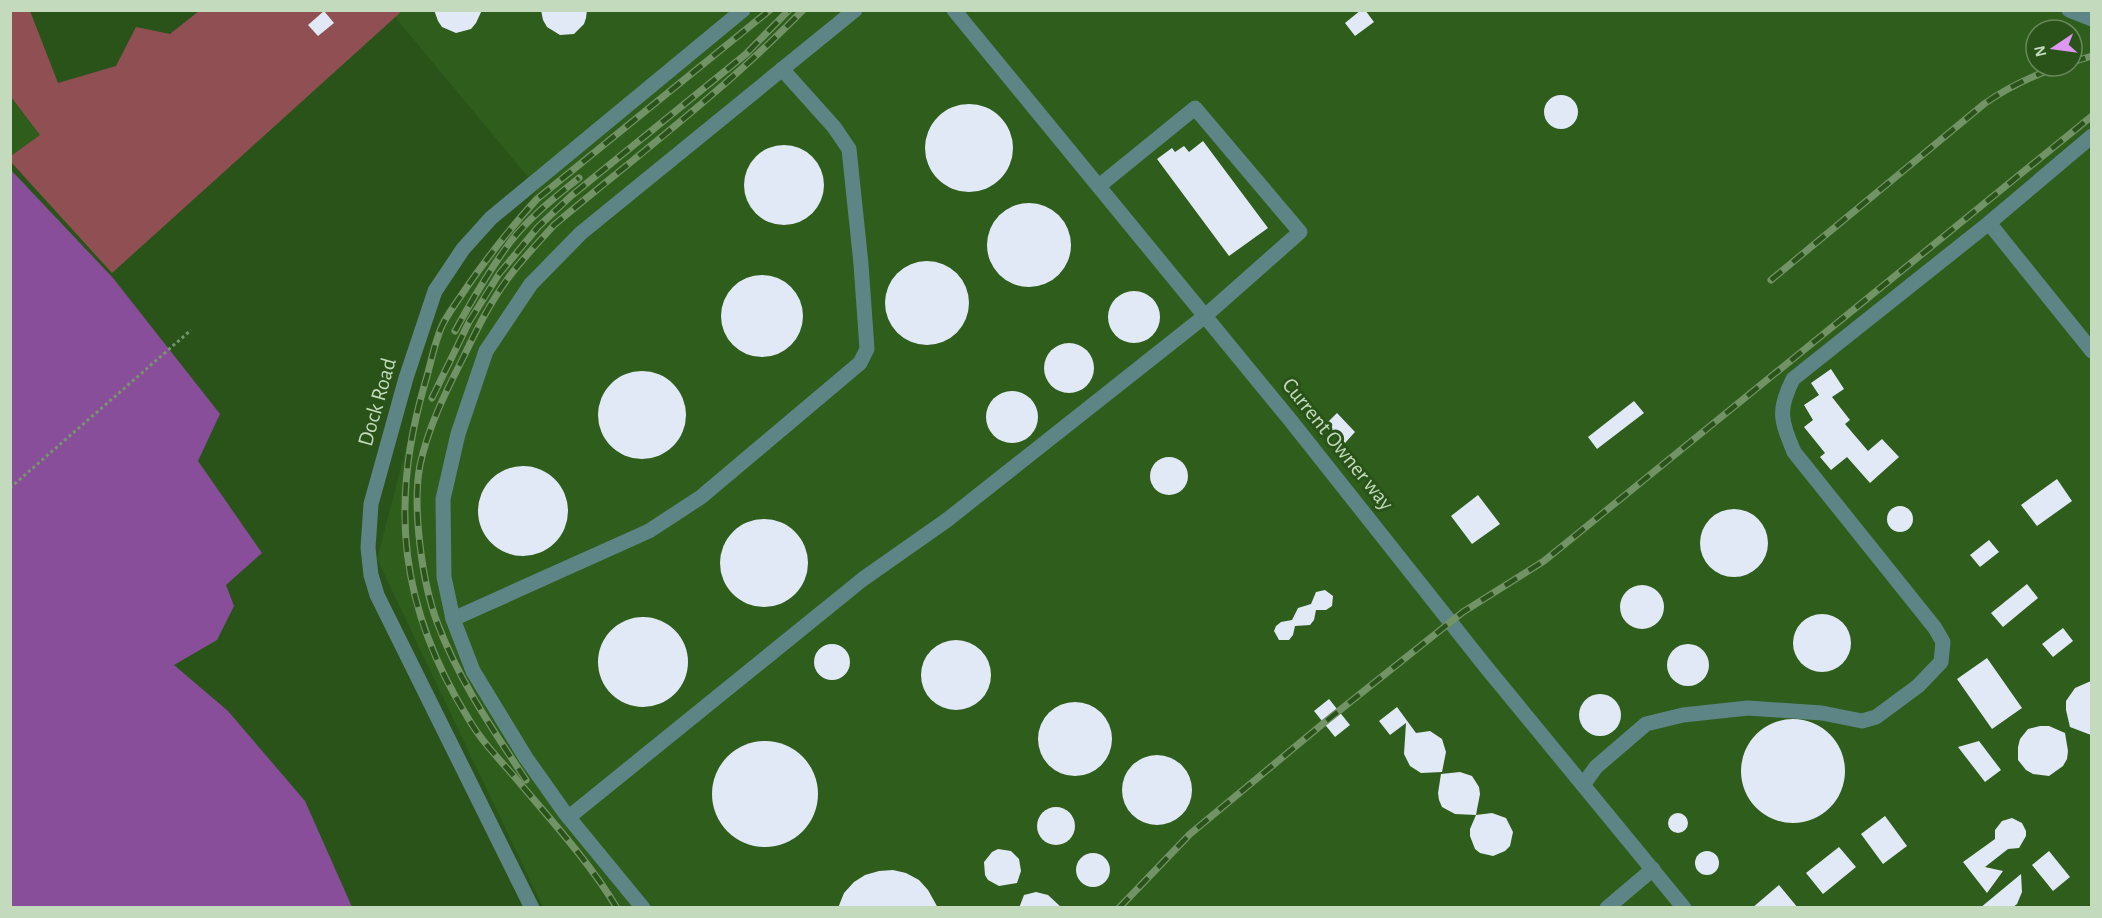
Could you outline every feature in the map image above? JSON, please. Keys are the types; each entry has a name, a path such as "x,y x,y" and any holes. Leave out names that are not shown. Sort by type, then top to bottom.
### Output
{"street":[{"name":"Dock Road","path":"532,908 377,595 371,575 368,548 371,504 406,378 435,291 463,249 490,218 743,10"},
{"path":"643,908 569,817 526,758 473,671 453,619 444,578 443,499 458,434 486,351 531,284 582,233 855,10"},
{"name":"Current Owner way","path":"954,10 1298,430 1486,668 1684,908"},
{"path":"2069,10 2091,19"},
{"path":"453,619 649,531 701,497 860,363 867,349 849,148 834,127 782,69"},
{"path":"569,817 863,579 947,520 1205,316 1300,232 1195,108 1098,186"},
{"path":"1583,785 1596,767 1646,724 1683,715 1748,708 1822,713 1862,721 1876,717 1918,686 1941,663 1943,642 1935,628 1794,452 1785,429 1781,409 1793,379 1989,223 2091,136"},
{"path":"1989,223 2091,351"},
{"path":"1607,908 1653,869"}],"path":[{"path":"10,488 190,330"}],"shaded area":[{"path":"11,11 30,11 58,83 116,66 136,27 170,34 199,11 402,11 112,273 11,162 11,156 40,135 11,97"},
{"path":"402,11 2091,11 2091,907 543,907 377,559 440,318 538,189 395,17"},
{"path":"10,97 40,135 11,156 10,156"},
{"path":"10,169 113,278 220,414 198,461 262,553 226,585 234,606 217,640 174,665 228,711 305,801 352,907 11,907"}],"building":[{"path":"434,10 482,10 471,29 456,33 442,27"},
{"path":"541,10 587,10 584,24 574,34 560,35 547,27"},
{"path":"1361,10 1365,10 1374,22 1355,36 1345,23"},
{"path":"324,11 334,23 318,36 308,25"},
{"path":"1561,95 1573,100 1578,112 1573,124 1561,129 1549,124 1544,112 1549,100"},
{"path":"969,104 986,107 1000,117 1010,131 1013,148 1010,165 1000,179 986,189 969,192 952,189 938,179 928,165 925,148 928,131 938,117 952,107"},
{"path":"1203,141 1268,228 1229,256 1157,159 1172,148 1175,152 1184,146 1189,152"},
{"path":"784,145 799,148 812,157 821,170 824,185 821,200 812,213 799,222 784,225 769,222 756,213 747,200 744,185 747,170 756,157 769,148"},
{"path":"1029,203 1045,206 1059,215 1068,229 1071,245 1068,261 1059,275 1045,284 1029,287 1013,284 999,275 990,261 987,245 990,229 999,215 1013,206"},
{"path":"927,261 943,264 957,273 966,287 969,303 966,319 957,333 943,342 927,345 911,342 897,333 888,319 885,303 888,287 897,273 911,264"},
{"path":"762,275 778,278 791,287 800,300 803,316 800,332 791,345 778,354 762,357 746,354 733,345 724,332 721,316 724,300 733,287 746,278"},
{"path":"1134,291 1144,293 1152,299 1158,307 1160,317 1158,327 1152,335 1144,341 1134,343 1124,341 1116,335 1110,327 1108,317 1110,307 1116,299 1124,293"},
{"path":"1064,343 1074,343 1087,350 1094,363 1094,373 1087,386 1074,393 1064,393 1055,389 1048,382 1044,373 1044,363 1048,354 1055,347"},
{"path":"1831,369 1844,389 1832,397 1850,420 1845,424 1868,451 1882,439 1899,457 1870,483 1847,457 1831,470 1820,457 1825,453 1804,427 1813,420 1804,405 1819,395 1811,383"},
{"path":"642,371 659,374 673,384 683,398 686,415 683,432 673,446 659,456 642,459 625,456 611,446 601,432 598,415 601,398 611,384 625,374"},
{"path":"1007,391 1017,391 1031,398 1038,417 1031,436 1017,443 1007,443 997,439 990,432 986,422 986,412 990,402 997,395"},
{"path":"1634,401 1644,413 1597,449 1588,437"},
{"path":"1337,413 1355,432 1345,443 1326,424"},
{"path":"1169,457 1183,462 1188,476 1183,490 1169,495 1155,490 1150,476 1155,462"},
{"path":"523,466 540,470 555,479 564,494 568,511 564,528 555,543 540,552 523,556 506,552 491,543 482,528 478,511 482,494 491,479 506,470"},
{"path":"2057,479 2072,501 2037,526 2021,505"},
{"path":"1478,495 1500,524 1472,544 1451,516"},
{"path":"1900,506 1909,510 1913,519 1909,528 1900,532 1891,528 1887,519 1891,510"},
{"path":"1734,509 1747,512 1758,519 1765,530 1768,543 1765,556 1758,567 1747,574 1734,577 1721,574 1710,567 1703,556 1700,543 1703,530 1710,519 1721,512"},
{"path":"764,519 781,523 795,532 804,546 808,563 804,580 795,594 781,603 764,607 747,603 733,594 724,580 720,563 724,546 733,532 747,523"},
{"path":"1989,540 1999,552 1980,567 1970,555"},
{"path":"2027,584 2038,598 2003,627 1991,613"},
{"path":"1642,585 1657,592 1664,607 1657,622 1642,629 1627,622 1620,607 1627,592"},
{"path":"1325,590 1333,596 1332,606 1326,610 1316,610 1314,620 1310,625 1295,626 1289,640 1279,640 1274,631 1276,626 1281,622 1292,620 1298,608 1311,604 1316,592"},
{"path":"1816,614 1828,614 1843,622 1851,637 1851,649 1843,664 1828,672 1816,672 1801,664 1793,649 1793,637 1801,622"},
{"path":"643,617 660,621 675,630 684,645 688,662 684,679 675,694 660,703 643,707 626,703 611,694 602,679 598,662 602,645 611,630 626,621"},
{"path":"2063,628 2073,641 2053,657 2042,644"},
{"path":"963,640 976,646 985,655 989,661 991,675 989,689 981,700 970,708 949,710 931,700 923,689 921,668 931,650 942,642"},
{"path":"832,644 845,649 850,662 845,675 832,680 819,675 814,662 819,649"},
{"path":"1688,644 1703,650 1709,665 1703,680 1688,686 1673,680 1667,665 1673,650"},
{"path":"1987,658 2022,708 1992,729 1957,679"},
{"path":"2091,681 2091,735 2070,727 2066,701 2075,688"},
{"path":"1600,694 1608,695 1615,700 1620,707 1620,723 1615,730 1608,735 1600,736 1592,735 1585,730 1580,723 1579,715 1580,707 1585,700 1592,695"},
{"path":"1329,699 1350,725 1335,737 1314,711"},
{"path":"1068,702 1082,702 1096,708 1106,718 1112,732 1110,753 1096,770 1082,776 1068,776 1054,770 1044,760 1038,746 1038,732 1044,718 1054,708"},
{"path":"1397,707 1416,733 1430,731 1442,739 1446,752 1442,772 1421,773 1410,766 1404,754 1406,723 1390,735 1379,721"},
{"path":"1793,719 1813,723 1830,734 1841,751 1845,771 1841,791 1830,808 1813,819 1793,823 1773,819 1756,808 1745,791 1741,771 1745,751 1756,734 1773,723"},
{"path":"2049,726 2065,733 2067,759 2063,766 2049,776 2033,774 2026,770 2018,760 2020,739 2028,729"},
{"path":"765,741 785,745 802,757 814,774 818,794 814,814 802,831 785,843 765,847 745,843 728,831 716,814 712,794 716,774 728,757 745,745"},
{"path":"1979,741 2001,770 1985,782 1958,747"},
{"path":"1157,755 1176,761 1186,771 1192,790 1186,809 1176,819 1157,825 1138,819 1128,809 1122,790 1128,771 1138,761"},
{"path":"1460,772 1472,776 1479,787 1476,815 1455,814 1442,807 1439,800 1441,774"},
{"path":"1056,807 1069,813 1075,826 1069,839 1056,845 1043,839 1037,826 1043,813"},
{"path":"1492,813 1506,818 1513,832 1510,846 1493,856 1480,853 1475,849 1470,836 1470,829 1476,815"},
{"path":"1674,813 1682,813 1688,819 1688,827 1682,833 1674,833 1668,827 1668,819"},
{"path":"1885,816 1907,846 1883,864 1861,834"},
{"path":"2012,818 2022,823 2026,836 2019,848 2008,849 1985,867 2003,871 1987,893 1963,862 1995,839 1995,830 2002,821"},
{"path":"1839,847 1856,867 1823,894 1806,873"},
{"path":"998,849 1011,851 1019,859 1021,871 1017,883 999,886 988,880 985,875 984,862 992,852"},
{"path":"1707,851 1716,854 1719,863 1716,872 1707,875 1698,872 1695,863 1698,854"},
{"path":"2049,851 2070,877 2053,891 2032,865"},
{"path":"1093,853 1105,858 1110,870 1105,882 1093,887 1081,882 1076,870 1081,858"},
{"path":"893,870 906,873 919,880 928,890 938,908 838,908 844,893 854,882 865,875"},
{"path":"2021,874 2022,892 2017,904 2012,908 1980,908"},
{"path":"1779,885 1798,908 1752,908"},
{"path":"1036,892 1048,895 1062,908 1019,908 1024,895"}],"railway":[{"path":"617,908 581,856 478,733 445,677 428,637 415,596 408,555 405,514 407,472 414,428 436,343 444,322 477,273 519,219 537,199 770,10"},
{"path":"432,398 469,322 499,274 538,227 571,196 746,54 789,10"},
{"path":"526,780 489,723 455,664 432,605 423,566 417,502 420,465 432,424 489,307 531,250 554,225 713,94 803,10"},
{"path":"2084,58 2092,56"},
{"path":"1771,280 1984,104 2030,78"},
{"path":"1119,908 1190,834 1325,722 1463,612 1544,561 2092,116"},
{"path":"455,331 481,285 518,232 579,178"}]}
